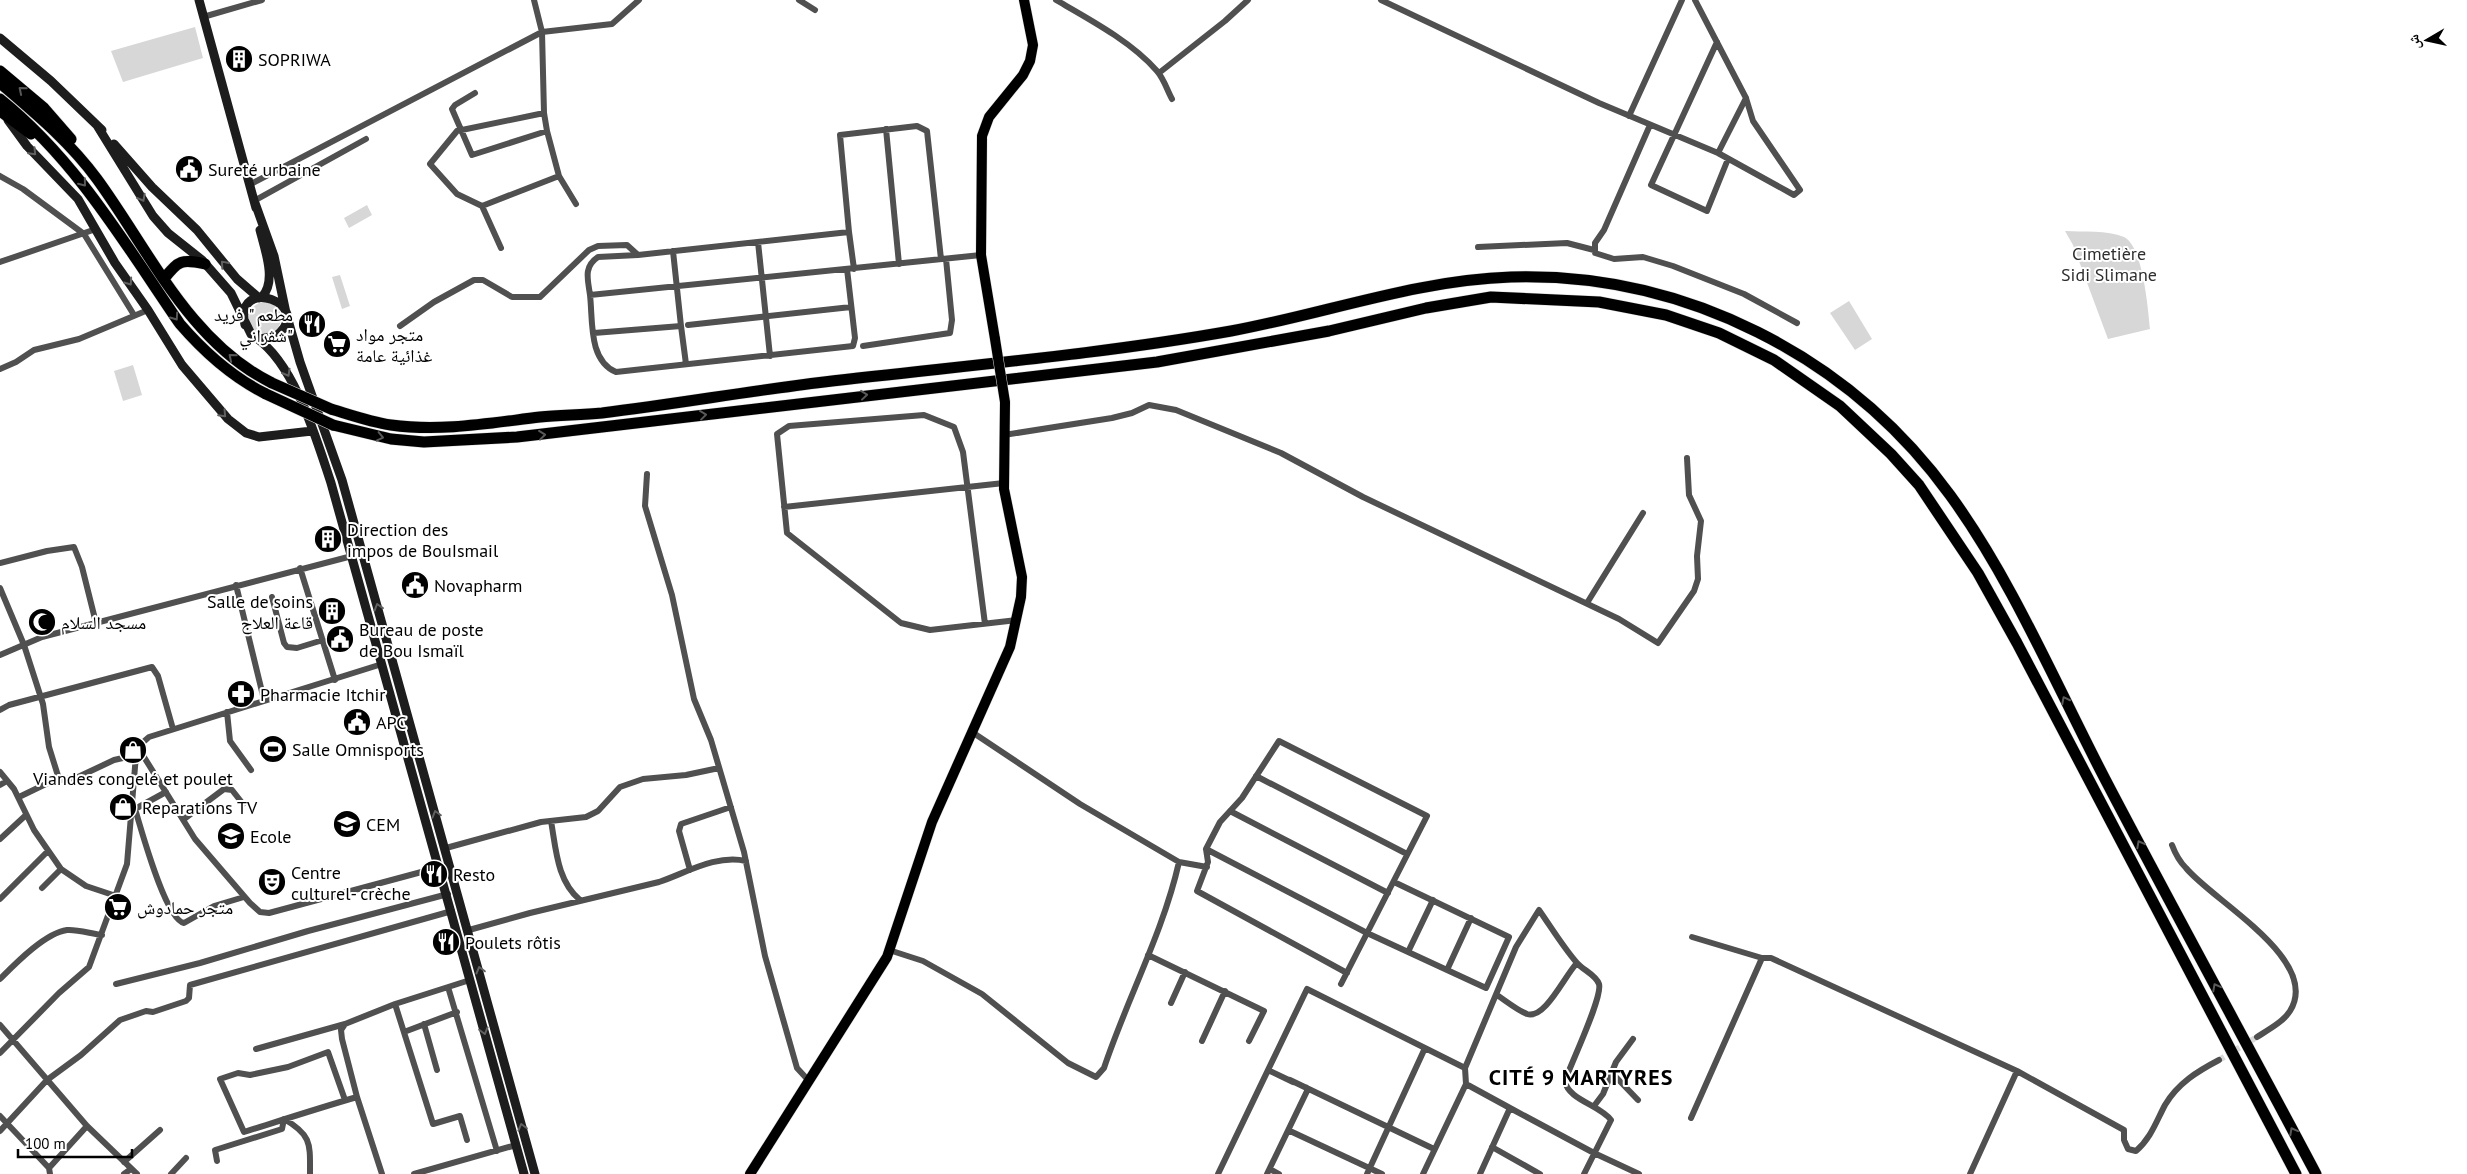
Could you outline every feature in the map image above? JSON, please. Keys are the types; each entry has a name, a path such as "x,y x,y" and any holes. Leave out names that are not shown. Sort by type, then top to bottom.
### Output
{"highway":[{"path":"0,71 44,108 61,126 105,179 117,208"},
{"path":"0,84 50,126 96,178 186,310 224,351 258,376 272,383 331,409 385,424 445,428 545,417 596,414 737,393 1152,344 1285,321 1434,285 1481,279 1534,277 1610,284 1660,294 1704,308 1772,338 1834,377 1887,421 1917,452 1947,490 1978,536 2316,1174"},
{"path":"0,99 34,128 62,158 110,219 180,324 218,363 251,386 333,425 391,439 424,442 554,433 817,400 1157,362 1329,331 1426,308 1491,297 1618,305 1666,314 1719,333 1774,360 1840,406 1891,454 1919,485 1941,517 1978,574 2016,643 2296,1174"},
{"path":"2,112 62,158"},
{"path":"164,280 180,262 188,260 205,264"}],"main road":[{"path":"199,0 249,185 274,256 286,313 300,362 342,480 469,930 535,1174"},
{"path":"750,1174 867,990 890,950 932,822 1010,647 1017,620 1022,577 1004,483 1005,402 982,276 982,136 989,117 1023,75 1030,61 1033,45 1024,0"},
{"path":"0,38 40,71 98,127 152,187 197,230 237,279 260,297 277,300 286,313 286,324 280,333 266,339 255,337"},
{"path":"2,112 27,146 78,199 115,263 148,310 182,365 218,408 237,427 246,433 259,437 312,431"},
{"path":"98,127 153,216 168,233 205,264 234,299 245,325 274,354 286,371 312,431 331,483 352,556 448,894 524,1174"},
{"path":"245,325 245,311 250,302 260,297 267,290 270,277 254,202"}],"street":[{"path":"203,18 262,0"},
{"path":"534,0 542,32 544,113 547,132 559,176 576,204"},
{"path":"249,185 542,32 612,24 639,0"},
{"path":"799,0 816,10"},
{"path":"1056,0 1101,27 1148,61 1159,73 1172,99"},
{"path":"1159,73 1225,21 1248,0"},
{"path":"1381,0 1629,116 1718,154 1794,195 1800,190 1753,121 1746,98 1695,0"},
{"path":"1629,116 1682,0"},
{"path":"1717,42 1651,185 1707,211 1728,159"},
{"path":"475,93 452,109 472,155 547,132"},
{"path":"1718,154 1746,98"},
{"path":"501,248 482,206 457,194 430,164 457,131 461,129 544,113"},
{"path":"1594,250 1595,243 1604,230 1650,125"},
{"path":"849,232 638,255 598,257 593,260 587,270 594,333 599,360 607,368 616,372 853,346 855,338 851,307 849,232 840,135 917,126 927,131 952,320 950,333 863,346"},
{"path":"886,130 900,264"},
{"path":"254,202 366,139"},
{"path":"0,176 23,190 84,234 134,315"},
{"path":"482,206 559,176"},
{"path":"0,262 96,229"},
{"path":"758,242 770,356"},
{"path":"1478,247 1567,243 1594,250 1600,256 1614,258 1643,257 1693,273 1744,294 1797,323"},
{"path":"400,326 434,302 474,280 483,280 512,297 536,297 545,294 589,250 598,246 627,245 638,255"},
{"path":"674,251 677,287 684,325 686,364"},
{"path":"590,295 981,255"},
{"path":"594,333 851,307"},
{"path":"0,369 16,362 34,350 79,339 148,310"},
{"path":"1004,435 1112,418 1132,413 1149,405 1176,410 1280,453 1363,497 1586,603 1658,643 1690,596 1698,579 1697,556 1701,528 1698,512 1689,495 1687,458"},
{"path":"985,624 963,452 954,427 924,415 789,426 777,434 787,533 901,623 930,630 985,624 1017,620"},
{"path":"647,474 644,506 672,595 694,699 731,807 746,861 765,956 797,1068 809,1081"},
{"path":"784,507 1004,483"},
{"path":"1586,603 1643,513"},
{"path":"0,563 47,551 74,547 82,567 96,623"},
{"path":"0,655 24,645 96,623 300,568 352,556"},
{"path":"300,568 335,680"},
{"path":"236,585 264,700"},
{"path":"0,588 24,645 41,696 49,747 59,779"},
{"path":"272,597 284,643 287,647 297,648 323,640"},
{"path":"0,1053 59,993 88,970 127,864 137,752 141,744 149,737 173,729 382,664"},
{"path":"0,710 9,705 152,667 158,676 173,729"},
{"path":"226,712 227,733 230,741 251,770"},
{"path":"972,732 1080,804 1179,862 1206,867"},
{"path":"1341,984 1347,973 1367,933 1394,882 1427,816 1279,741 1256,776 1220,822 1206,849 1208,862 1197,891 1347,973"},
{"path":"137,752 166,792 195,839 244,897 260,912 269,913 440,867"},
{"path":"19,797 59,779 78,777 114,760 137,752"},
{"path":"446,848 551,821 586,817 598,810 620,787 643,779 686,775 719,768"},
{"path":"0,772 19,797 26,815 61,869 86,886 116,896"},
{"path":"1256,776 1407,854"},
{"path":"0,786 7,781"},
{"path":"184,820 224,789 232,790 243,804"},
{"path":"133,809 166,792"},
{"path":"690,870 680,833 680,824 731,807"},
{"path":"133,809 151,865 169,906 179,921 187,922 214,906 244,897"},
{"path":"1230,811 1388,893"},
{"path":"0,839 26,815"},
{"path":"551,821 562,877 569,890 580,900"},
{"path":"2172,845 2186,868 2270,942 2286,961 2294,979 2296,999 2289,1013 2257,1037"},
{"path":"1206,849 1367,933 1486,988 1509,937 1394,882"},
{"path":"0,899 48,851"},
{"path":"469,930 580,900 659,882 690,870 726,860 746,861"},
{"path":"890,950 923,961 982,994 1068,1063 1096,1077 1104,1068 1148,955 1179,862"},
{"path":"42,888 61,869"},
{"path":"116,984 208,961 308,931 448,894"},
{"path":"1408,952 1433,900"},
{"path":"1422,1174 1466,1084 1465,1068 1516,947 1539,910 1577,963 1597,979 1600,989 1565,1081 1566,1086 1572,1092 1606,1113 1611,1120 1584,1174"},
{"path":"0,1131 47,1080 81,1055 120,1020 186,1001 189,998 189,987 194,983 452,911"},
{"path":"1447,970 1470,918"},
{"path":"0,979 29,952 50,938 67,930 102,935"},
{"path":"1692,937 1762,958 1771,958 2017,1071 2124,1130 2124,1140 2128,1149 2136,1151 2153,1132 2166,1104 2182,1084 2197,1072 2219,1060"},
{"path":"1148,955 1264,1011 1249,1041"},
{"path":"1691,1118 1762,958"},
{"path":"1497,995 1527,1014 1538,1013 1577,963"},
{"path":"1171,1003 1184,972"},
{"path":"256,1049 346,1024 395,1004 470,980"},
{"path":"448,987 497,1151"},
{"path":"1218,1174 1307,989 1465,1068"},
{"path":"1202,1041 1225,991"},
{"path":"395,1004 433,1124 460,1116 467,1140"},
{"path":"404,1032 457,1012"},
{"path":"346,1024 341,1034 357,1096 382,1174"},
{"path":"424,1024 437,1070"},
{"path":"0,1025 87,1126 137,1174"},
{"path":"1594,1106 1603,1094 1620,1056 1633,1039"},
{"path":"1369,1171 1425,1048"},
{"path":"345,1100 328,1052 288,1067 250,1075 238,1073 220,1079 244,1132 284,1119 345,1100 357,1096"},
{"path":"1268,1070 1434,1149"},
{"path":"1970,1174 2017,1071"},
{"path":"1612,1073 1638,1100"},
{"path":"1290,1080 1308,1089"},
{"path":"1466,1084 1594,1153 1639,1174"},
{"path":"1279,1174 1268,1172 1290,1130 1308,1089"},
{"path":"1480,1174 1510,1108"},
{"path":"0,1116 49,1171 87,1126"},
{"path":"217,1161 215,1150 282,1129 284,1119"},
{"path":"284,1119 306,1134 310,1145 310,1174"},
{"path":"124,1162 160,1130"},
{"path":"1290,1130 1369,1171 1382,1174"},
{"path":"414,1174 516,1145"},
{"path":"1492,1147 1540,1174"},
{"path":"171,1174 186,1158"},
{"path":"124,1174 131,1169"}],"green space":[{"path":"195,27 203,58 123,82 111,51"},
{"path":"367,205 372,215 349,228 344,218"},
{"name":"Cimetière Sidi Slimane","path":"2065,231 2110,233 2124,237 2130,243 2136,252 2140,265 2150,329 2108,339 2073,245"},
{"path":"340,275 350,306 342,309 332,277"},
{"path":"1849,301 1872,339 1855,350 1830,313"},
{"path":"265,302 271,303 276,307 280,312 280,324 276,329 271,333 265,334 259,333 254,329 250,324 249,318 250,312 254,307 259,303"},
{"path":"133,365 142,395 123,401 114,371"}],"tunnel":[{"path":"2219,1060 2257,1037"}],"place":[{"name":"SOPRIWA","path":"239,59"},
{"name":"Sureté urbaine","path":"189,169"},
{"name":"مطعم \" فريد شڨراني\"","path":"312,324"},
{"name":"متجر مواد غذائية عامة","path":"337,344"},
{"name":"Direction des impos de BouIsmail","path":"328,539"},
{"name":"Novapharm","path":"415,585"},
{"name":"Salle de soins قاعة العلاج","path":"332,611"},
{"name":"مسجد السلام","path":"42,622"},
{"name":"Bureau de poste de Bou Ismaïl","path":"340,639"},
{"name":"Pharmacie Itchir","path":"241,694"},
{"name":"APC","path":"357,722"},
{"name":"Salle Omnisports","path":"273,749"},
{"name":"Viandes congelé et poulet","path":"133,750"},
{"name":"Reparations TV","path":"123,807"},
{"name":"CEM","path":"347,824"},
{"name":"Ecole","path":"231,836"},
{"name":"Resto","path":"434,874"},
{"name":"Centre culturel- crèche","path":"272,882"},
{"name":"متجر حمادوش","path":"118,907"},
{"name":"Poulets rôtis","path":"446,942"}],"district":[{"name":"CITÉ 9 MARTYRES","path":"1581,1077"}]}
